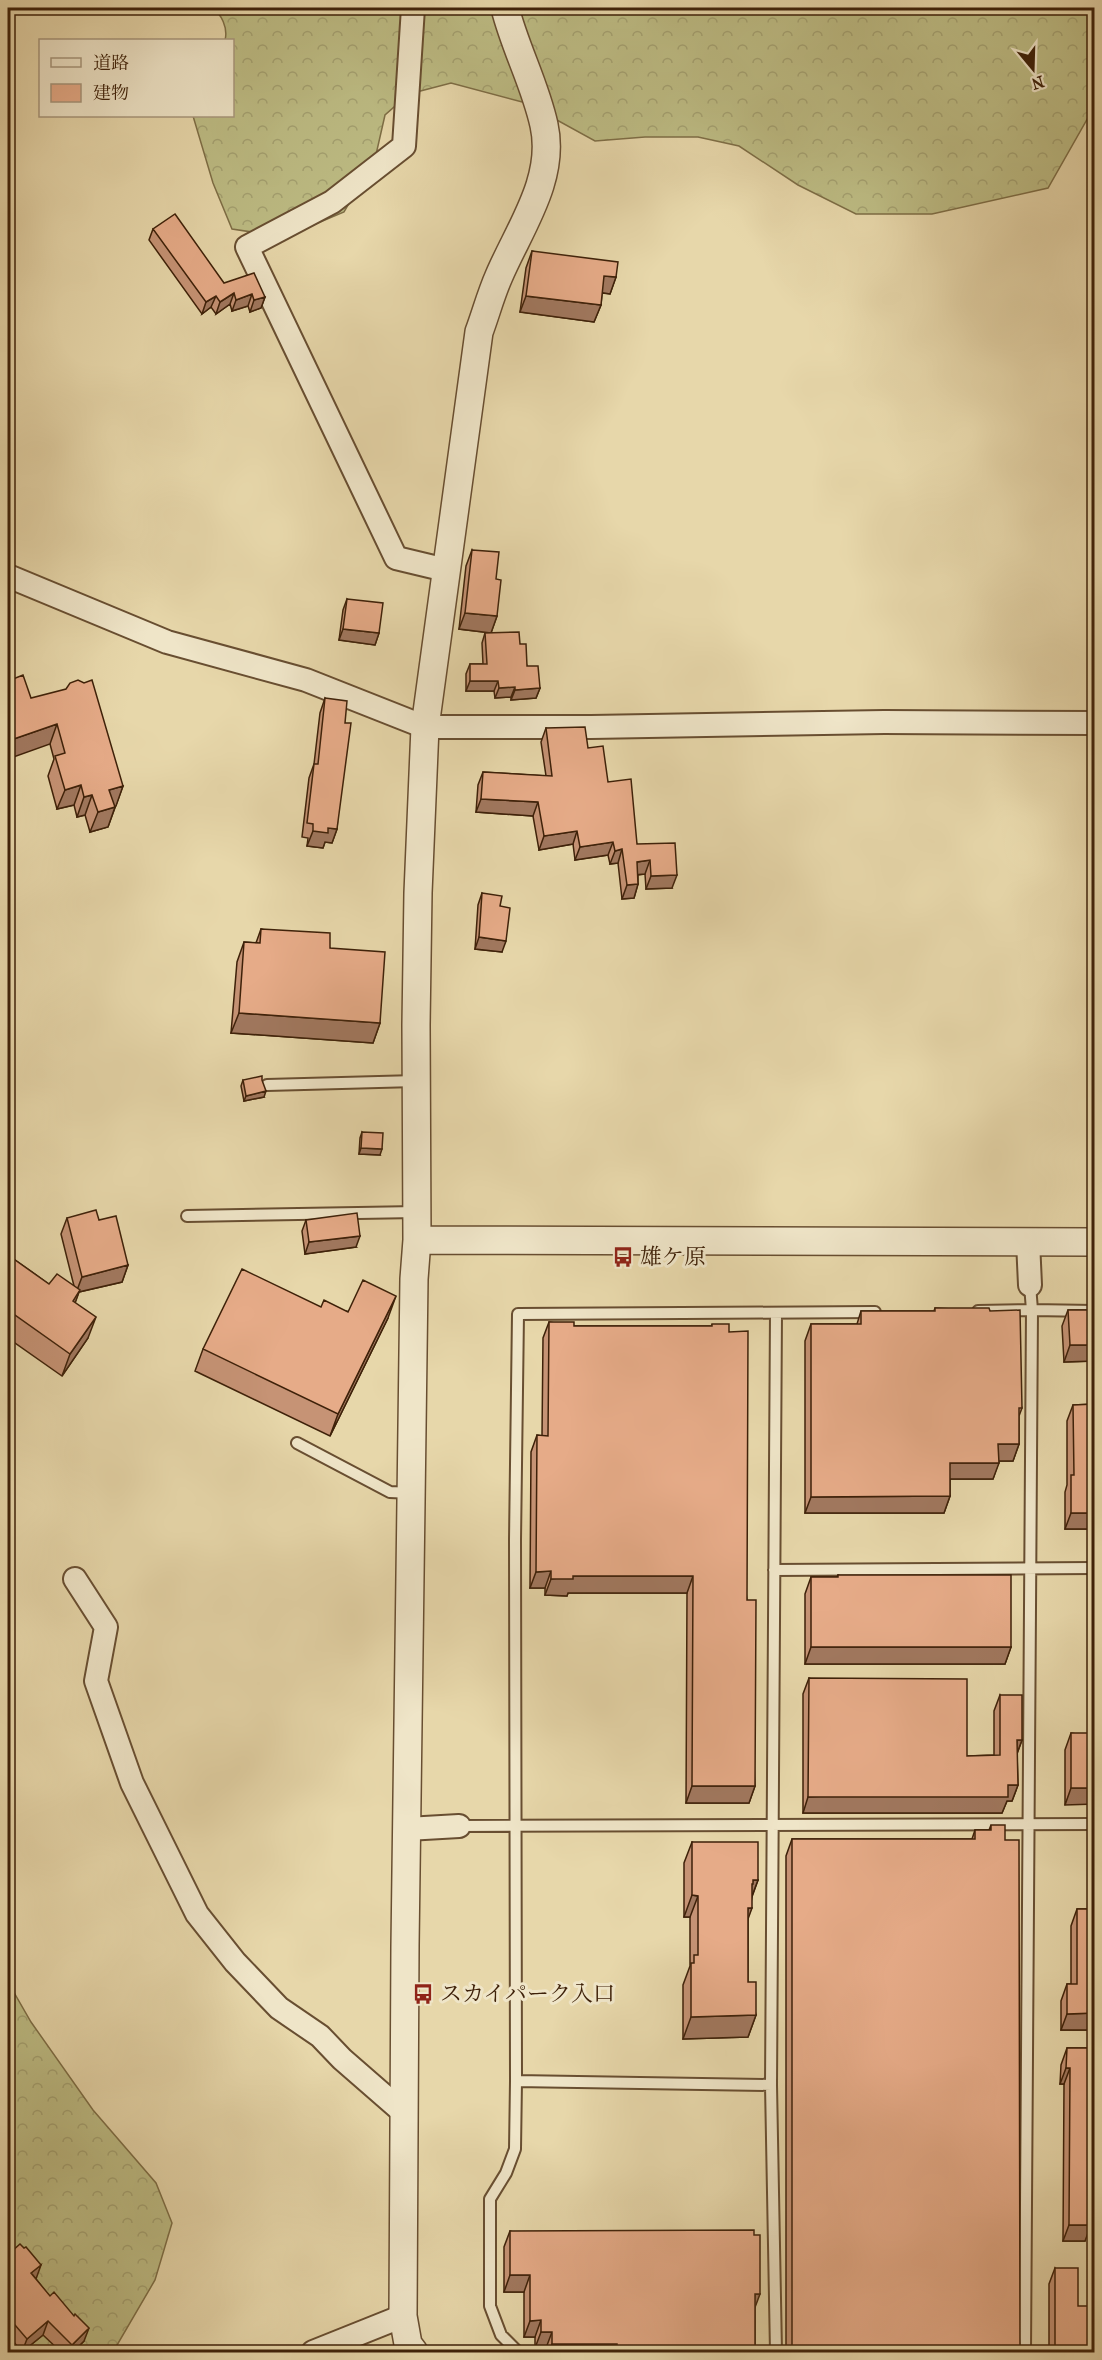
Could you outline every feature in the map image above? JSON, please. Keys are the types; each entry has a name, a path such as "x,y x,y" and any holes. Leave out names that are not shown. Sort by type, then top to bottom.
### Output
{"street":[{"path":"413,8 404,146 332,202 247,246 396,558 446,570"},
{"path":"414,2352 408,2344 403,2316 411,1493 414,1279 417,1240 418,893 425,727 479,332 498,277 538,192 546,162 545,127 533,86 510,29 505,8"},
{"path":"8,576 167,642 306,680 425,727 591,727 884,722 1095,723"},
{"path":"417,1240 1095,1242"},
{"path":"1028,1241 1030,1285"},
{"path":"75,1579 106,1627 96,1681 132,1784 198,1914 235,1962 279,2008 320,2036 342,2059 404,2113"},
{"path":"407,1829 459,1826"},
{"path":"313,2352 403,2316"}],"lane":[{"path":"267,1085 416,1081"},
{"path":"187,1216 417,1212"},
{"path":"1025,2352 1032,1310 1030,1285"},
{"path":"962,1311 1095,1311"},
{"path":"518,2352 501,2335 490,2306 489,2199 506,2173 515,2149 518,1314 892,1312"},
{"path":"776,1313 771,2085 776,2352"},
{"path":"297,1443 390,1492 411,1493"},
{"path":"774,1570 1095,1568"},
{"path":"459,1826 1095,1824"},
{"path":"516,2081 771,2085"}],"green space":[{"path":"211,8 1094,8 1094,107 1048,188 932,214 856,214 798,185 739,146 698,137 645,137 595,141 526,103 451,83 409,94 385,115 375,159 344,212 285,237 232,229 213,183 193,117 234,117 234,39 225,39 226,31 223,22"},
{"path":"8,1982 31,2022 93,2110 156,2183 172,2223 155,2280 113,2352 8,2352"}],"building":[{"path":"175,214 224,283 254,273 265,297 254,300 252,294 236,300 234,293 220,302 216,296 206,302 153,229"},
{"path":"532,251 618,262 616,277 604,276 601,305 526,296"},
{"path":"472,550 499,552 496,579 501,580 497,616 465,613"},
{"path":"347,599 383,603 379,633 343,629"},
{"path":"519,632 520,644 526,644 527,666 538,666 540,688 515,690 515,687 499,688 498,681 470,681 470,664 487,664 485,633"},
{"path":"23,675 31,698 66,689 70,683 78,680 84,683 92,680 123,786 109,790 115,807 98,812 92,795 84,797 81,785 65,790 55,756 65,753 57,724 8,741 8,681"},
{"path":"325,698 347,701 345,723 351,723 337,829 328,828 328,833 313,831 313,824 307,823 314,764 318,764"},
{"path":"585,727 588,748 603,746 608,782 631,779 637,844 675,843 677,875 651,876 650,860 637,862 638,884 627,885 622,849 615,851 613,842 580,847 577,831 544,836 538,802 481,799 483,772 552,776 546,728"},
{"path":"482,893 502,896 500,906 510,908 506,941 479,937"},
{"path":"261,929 330,933 330,948 385,952 380,1023 239,1013 244,942 260,943"},
{"path":"262,1076 266,1091 246,1096 243,1080"},
{"path":"362,1132 383,1133 382,1149 361,1148"},
{"path":"96,1210 99,1220 116,1216 128,1265 82,1277 67,1218"},
{"path":"357,1213 360,1236 309,1242 306,1220"},
{"path":"8,1255 49,1284 57,1274 80,1290 73,1301 96,1317 70,1354 8,1310"},
{"path":"242,1269 321,1307 324,1300 348,1312 363,1280 396,1296 338,1414 203,1349"},
{"path":"935,1308 1020,1310 1022,1408 1019,1408 1019,1444 998,1444 999,1463 950,1463 950,1496 811,1497 811,1324 861,1324 861,1311 935,1311"},
{"path":"1068,1310 1095,1310 1095,1345 1070,1345"},
{"path":"549,1322 574,1322 574,1326 729,1324 729,1332 748,1331 747,1600 756,1600 755,1786 692,1786 693,1576 573,1576 573,1579 551,1579 551,1571 536,1572 537,1435 548,1436"},
{"path":"1095,1404 1095,1513 1071,1513 1071,1475 1074,1475 1073,1405"},
{"path":"838,1575 1011,1575 1011,1647 811,1647 811,1577 838,1577"},
{"path":"809,1678 967,1679 967,1756 1000,1755 1000,1695 1022,1695 1022,1740 1017,1740 1018,1785 1008,1785 1008,1797 808,1797"},
{"path":"1071,1733 1094,1733 1095,1788 1071,1788"},
{"path":"991,1825 1005,1825 1005,1840 1019,1840 1020,2352 792,2352 792,1839 975,1839 975,1830 991,1830"},
{"path":"692,1842 758,1842 758,1880 753,1880 752,1908 748,1908 748,1982 756,1982 756,2015 691,2017 691,1963 694,1963 694,1955 698,1955 698,1896 692,1895"},
{"path":"1077,1909 1095,1909 1095,2013 1067,2014 1067,1984 1077,1984"},
{"path":"1067,2048 1095,2048 1095,2171 1092,2171 1091,2225 1069,2225 1070,2068 1066,2068"},
{"path":"754,2230 754,2235 760,2235 760,2294 755,2294 755,2352 617,2352 617,2344 552,2344 552,2332 541,2332 541,2320 530,2321 530,2275 510,2275 510,2231"},
{"path":"20,2244 26,2247 41,2265 31,2273 50,2296 54,2292 74,2316 75,2314 89,2328 72,2345 48,2321 27,2339 9,2318 12,2315 8,2309 8,2245 12,2251"},
{"path":"1055,2268 1078,2268 1078,2306 1095,2306 1095,2352 1055,2352"}],"place":[{"name":"雄ケ原","path":"623,1257"},
{"name":"スカイパーク入口","path":"423,1994"}]}
